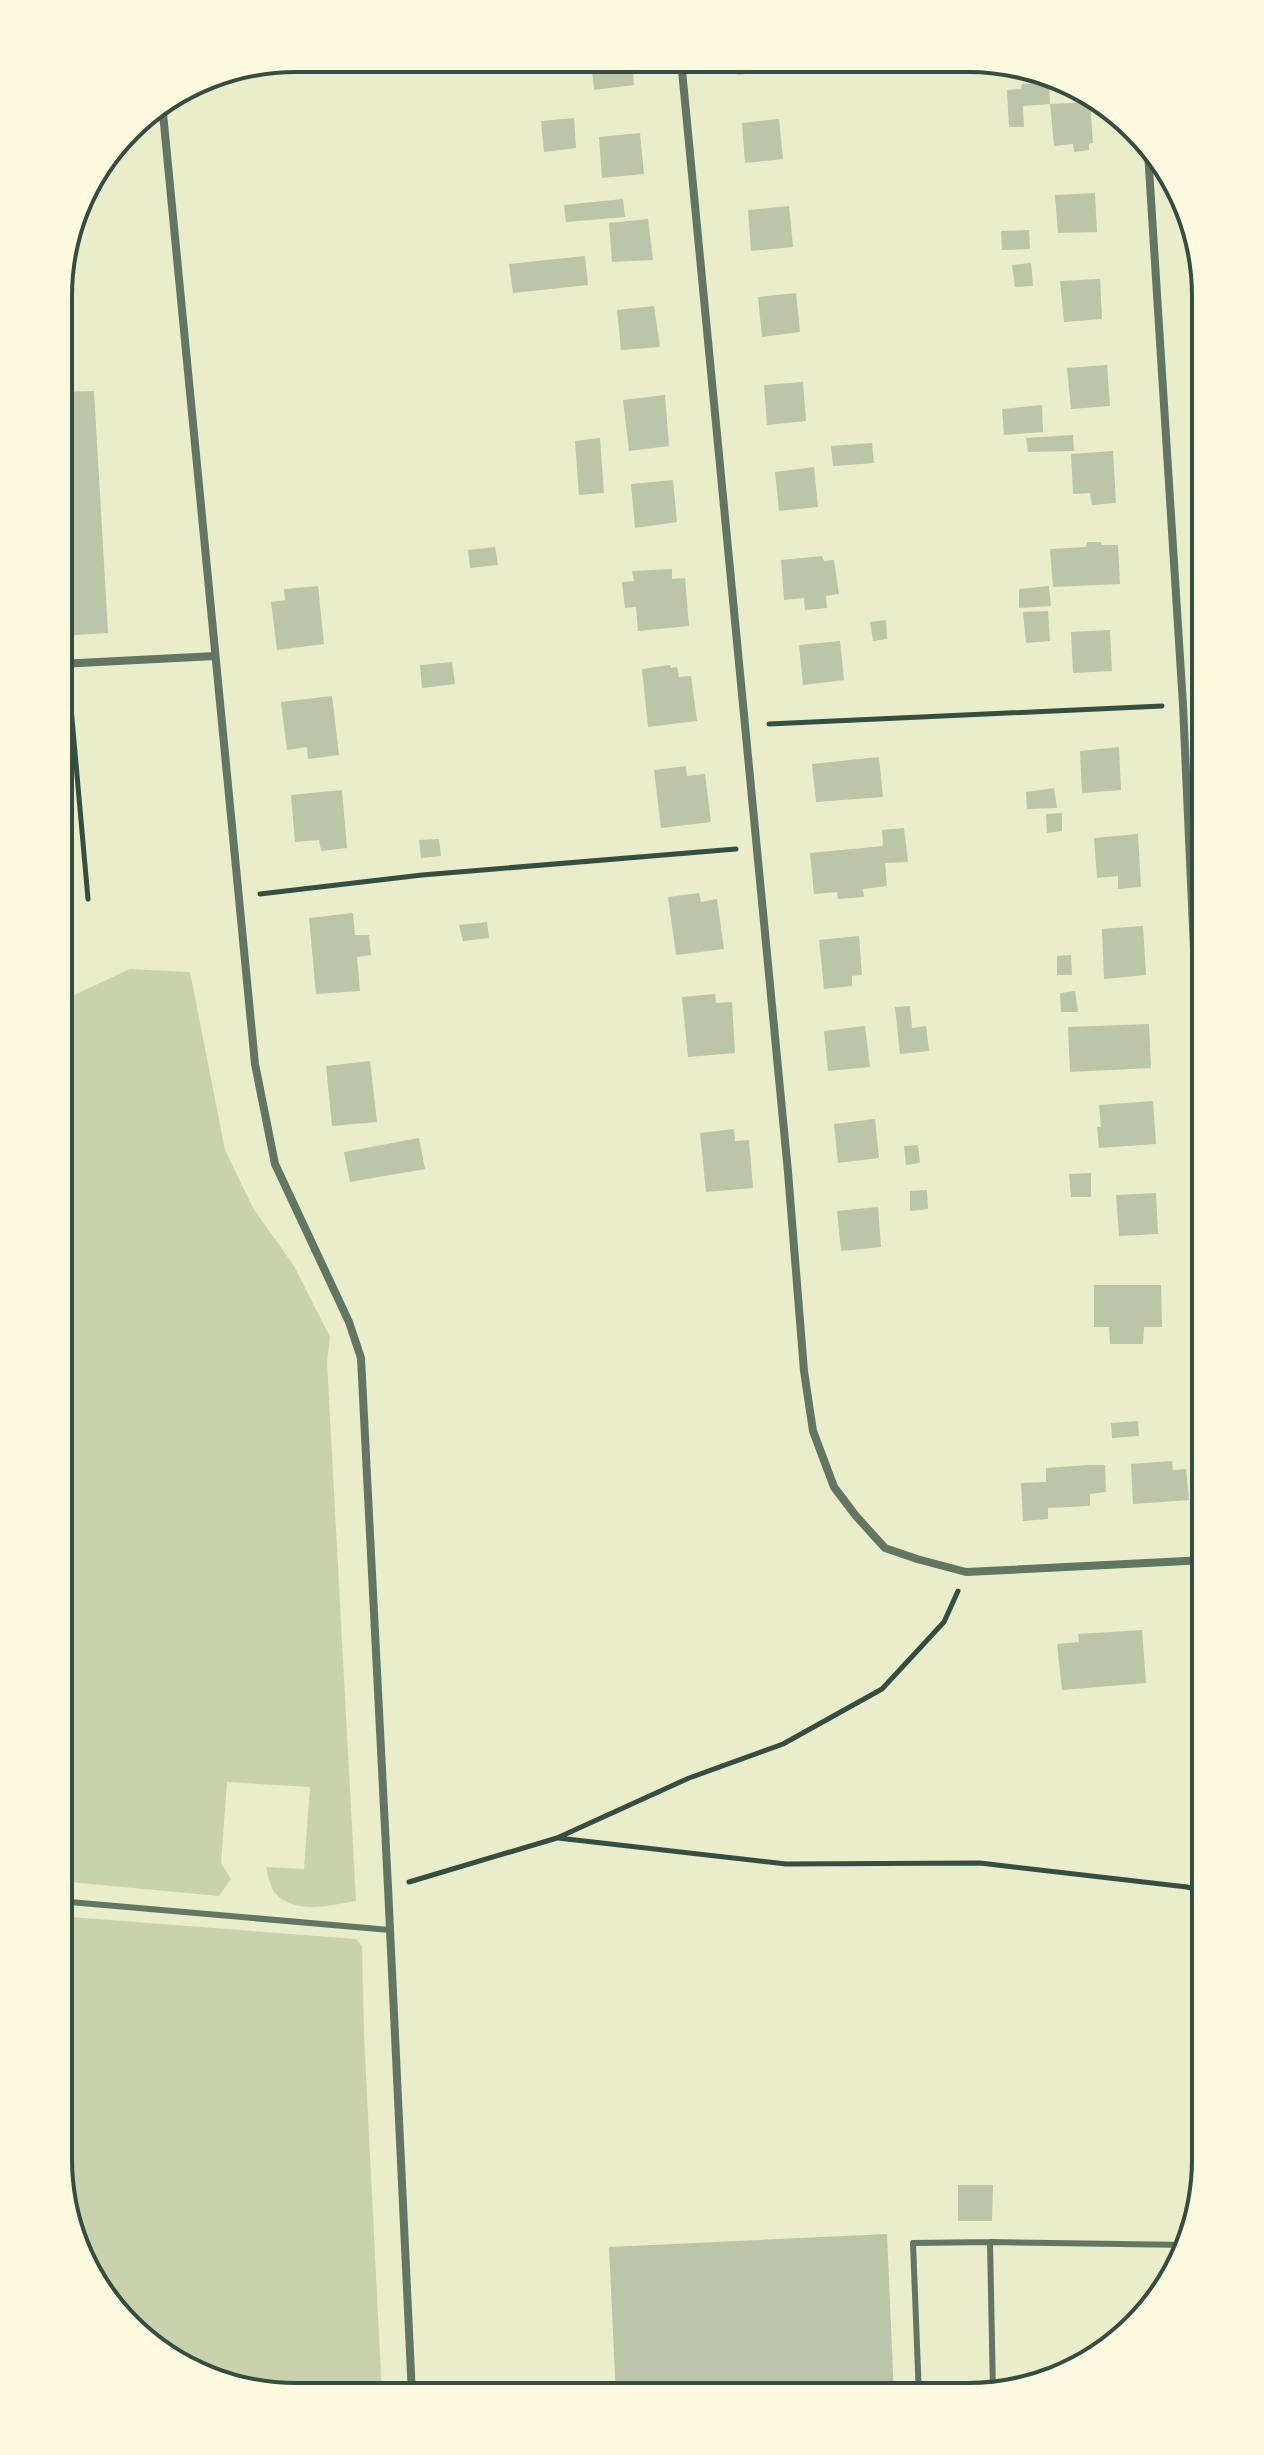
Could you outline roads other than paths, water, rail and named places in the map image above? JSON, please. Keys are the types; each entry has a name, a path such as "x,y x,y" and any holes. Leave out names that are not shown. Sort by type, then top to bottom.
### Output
{"street":[{"path":"682,72 804,1371 813,1431 834,1487 856,1516 885,1548 917,1559 966,1572 1192,1561"},
{"path":"163,117 255,1064 275,1164 349,1322 361,1358 411,2383"},
{"path":"1149,165 1183,705 1192,905"},
{"path":"72,664 215,656"}],"lane":[{"path":"72,1902 390,1930"},
{"path":"990,2242 993,2382"},
{"path":"918,2383 913,2243 1175,2245"}]}
